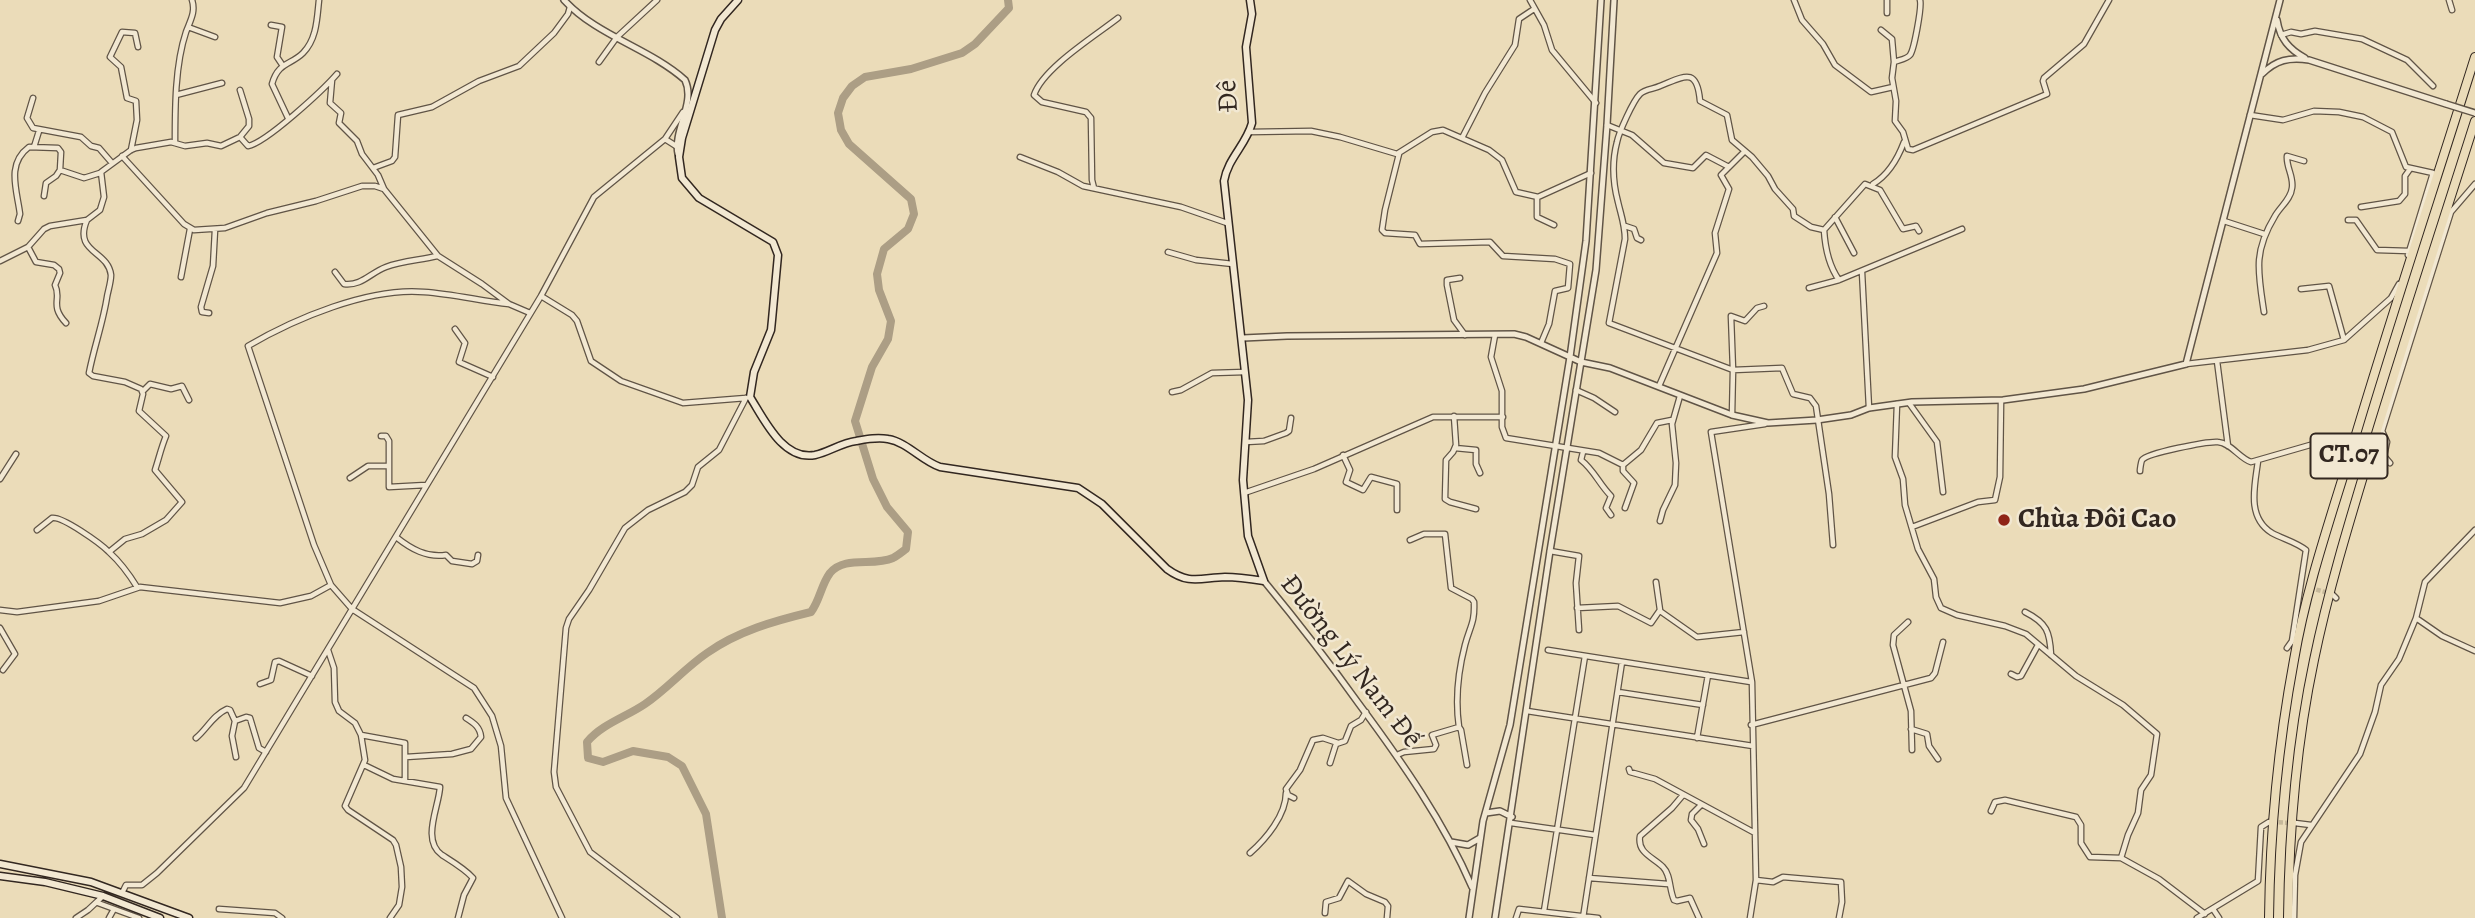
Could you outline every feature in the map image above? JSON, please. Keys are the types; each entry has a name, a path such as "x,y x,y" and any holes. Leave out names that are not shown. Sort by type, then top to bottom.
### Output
{"highway":[{"name":"CT.07","path":"2267,918 2269,865 2282,730 2311,582 2475,57"},
{"name":"CT.07","path":"2288,918 2291,824 2301,732 2330,587 2387,396 2475,121"}],"main road":[{"path":"738,0 718,24 679,157 682,178 693,192 774,242 778,250 771,330 754,372 748,398"},
{"name":"Đê","path":"1250,0 1252,14 1246,47 1252,114 1250,132 1232,157 1224,181 1248,400 1244,493 1249,541 1264,581"},
{"name":"Đường Lý Nam Đế","path":"748,398 778,440 797,454 818,455 844,443 872,438 892,440 940,467 1078,488 1102,504 1179,578 1189,580 1226,577 1264,581"},
{"path":"0,864 46,872 122,893 189,918"},
{"path":"0,876 44,882 103,896 160,918"}],"street":[{"path":"175,143 176,95 188,26 193,13 192,0"},
{"path":"288,118 272,84 283,66 302,55 307,47 318,25 319,0"},
{"path":"564,0 579,15 685,80 688,89 676,145 679,157"},
{"path":"599,62 617,37 656,0"},
{"path":"1530,0 1544,25 1556,56 1596,103"},
{"path":"1469,918 1485,814 1510,725 1570,357 1586,241 1601,0"},
{"path":"1495,918 1512,820 1566,448 1596,270 1614,0"},
{"path":"1794,0 1802,20 1823,44 1839,69 1871,92 1893,87"},
{"path":"1887,0 1887,13"},
{"path":"1894,62 1911,54 1920,19 1920,0"},
{"path":"1881,30 1892,39 1895,121 1902,130 1908,149 1913,150 2047,94 2044,78 2084,44 2109,0"},
{"path":"2186,364 2280,0"},
{"path":"2449,0 2452,10"},
{"path":"373,168 392,161 395,157 398,115 432,107 479,81 519,66 554,33 567,16 570,7"},
{"path":"1462,138 1485,93 1515,46 1519,19 1534,9"},
{"path":"2276,14 2281,35 2288,47 2309,60"},
{"path":"1094,188 1092,121 1089,115 1042,102 1034,95 1043,79 1118,18"},
{"path":"271,25 282,27 277,57 283,66"},
{"path":"188,26 215,37"},
{"path":"2281,35 2315,31 2362,39 2407,60 2433,86"},
{"path":"131,150 137,120 136,101 127,98 121,67 110,57 122,32 135,33 138,47"},
{"path":"2261,75 2288,58 2309,60 2475,113"},
{"path":"240,137 246,145 252,146 262,141 337,74"},
{"path":"1824,230 1811,227 1796,217 1792,208 1774,190 1768,176 1730,137 1724,111 1702,103 1698,83 1690,76 1641,93 1630,110 1617,141 1614,168 1616,193 1625,226 1624,250 1609,323 1733,370 1782,368 1793,394 1814,401 1830,506 1833,545"},
{"path":"332,80 330,103 341,113 339,123 357,141 384,189 438,256 509,304 530,313"},
{"path":"176,95 222,83"},
{"path":"60,170 85,178 101,172 131,150 175,143 185,146 207,143 220,146 240,137 249,126 240,90"},
{"path":"33,98 27,118 29,125 39,131 81,137 91,146 99,148 112,163"},
{"path":"122,893 126,885 142,885 181,851 244,788 541,296 594,197 665,139 684,111"},
{"path":"1750,918 1756,880 1752,682 1711,432 1851,415 1869,408 1897,404 2001,401 2084,389 2186,364 2308,350 2344,341 2391,298 2401,278 2433,174 2410,169 2404,163 2395,134 2363,117 2324,111 2283,120 2250,116"},
{"path":"1607,125 1622,129 1664,163 1693,168 1706,155 1729,167"},
{"path":"1541,343 1549,324 1555,291 1568,288 1570,264 1555,259 1503,256 1490,242 1420,244 1415,235 1385,233 1382,230 1385,210 1399,154 1437,130 1443,130 1489,150 1502,160 1517,193 1536,197 1591,173"},
{"path":"34,147 39,131"},
{"path":"1250,132 1311,131 1399,154"},
{"path":"665,139 676,145"},
{"path":"1824,230 1863,185 1872,185 1883,177 1897,158 1905,139"},
{"path":"18,221 20,214 15,169 19,155 27,148 60,150 60,170 55,177 48,180 44,196"},
{"path":"1659,386 1717,253 1715,233 1729,189 1720,176 1745,150"},
{"path":"122,156 190,229 215,230 362,186 384,189"},
{"path":"2264,312 2257,271 2264,234 2291,195 2293,181 2287,156 2304,161"},
{"path":"1020,157 1058,172 1078,184 1181,207 1227,223"},
{"path":"2361,207 2399,201 2405,194 2406,176 2410,169"},
{"path":"0,261 28,247 44,229 87,220 100,210 104,204 101,172"},
{"path":"1872,185 1886,197 1903,229 1916,226 1919,231"},
{"path":"2390,463 2384,456 2387,442 2382,431 2451,212 2474,188"},
{"path":"1536,197 1537,217 1554,225"},
{"path":"1835,217 1854,253"},
{"path":"2348,219 2356,220 2377,250 2409,251"},
{"path":"87,220 82,232 83,239 94,254 102,259 111,276 98,343 89,373 130,383 143,391"},
{"path":"2224,220 2264,234"},
{"path":"1625,226 1634,229 1637,238 1641,240"},
{"path":"181,277 190,229"},
{"path":"1809,288 1862,272 1962,229"},
{"path":"209,313 202,312 201,307 213,266 215,230"},
{"path":"1824,230 1830,264 1839,280"},
{"path":"28,247 37,263 54,265 59,269 55,283 55,304 58,315 66,323"},
{"path":"1168,252 1196,261 1233,264"},
{"path":"335,272 343,283 349,285 364,282 383,268 438,256"},
{"path":"1862,272 1869,408"},
{"path":"1460,278 1447,280 1447,285 1454,320 1465,335"},
{"path":"2301,289 2329,286 2344,341"},
{"path":"509,304 422,292 371,296 283,326 247,346 314,544 331,585 352,609 474,688 492,716 501,746 506,798 562,918"},
{"path":"541,296 572,314 592,361 621,381 683,403 748,398"},
{"path":"1732,415 1731,316 1745,321 1757,308 1764,306"},
{"path":"455,329 465,342 459,362 493,377"},
{"path":"1243,338 1514,334 1541,343 1581,362 1610,368 1732,415 1768,423"},
{"path":"1495,335 1491,357 1502,391 1502,427 1506,438 1599,453 1623,465"},
{"path":"2217,361 2228,446"},
{"path":"1172,392 1212,373 1246,372"},
{"path":"109,552 125,539 142,534 166,520 182,502 155,470 160,447 166,436 139,411 143,391 150,384 171,389 182,386 189,400"},
{"path":"1576,390 1615,412"},
{"path":"1660,521 1675,485 1672,420 1680,396"},
{"path":"677,918 590,852 556,787 554,772 566,628 625,528 648,510 685,492 692,485 698,467 719,450 748,398"},
{"path":"1912,527 1978,502 1993,502 1997,498 2000,477 2001,401"},
{"path":"1909,403 1937,442 1943,492"},
{"path":"1897,404 1895,457 1903,479 1905,505 1918,549 1934,579 1936,597 1941,608 2019,631 2076,676 2123,705 2158,735 2151,775 2141,790 2138,813 2127,835 2121,858"},
{"path":"1454,416 1455,448 1446,460 1446,500 1476,509"},
{"path":"1244,493 1292,478 1428,418 1503,417"},
{"path":"1246,442 1264,441 1286,433 1291,418"},
{"path":"1623,465 1641,450 1657,424 1672,420"},
{"path":"381,436 386,436 388,441 389,488 426,485"},
{"path":"2140,471 2142,459 2213,442 2228,446 2246,460 2258,461 2317,443"},
{"path":"1455,448 1476,450 1476,464 1480,473"},
{"path":"1583,452 1581,460 1592,469 1599,484 1611,496 1606,508 1611,515"},
{"path":"0,479 16,454"},
{"path":"1343,455 1349,467 1346,482 1359,489 1363,490 1371,477 1397,484 1397,510"},
{"path":"2258,461 2253,504 2267,529 2306,550 2303,586 2292,641 2287,648"},
{"path":"1623,465 1623,471 1634,483 1625,509"},
{"path":"350,478 368,466 387,466"},
{"path":"37,530 52,518 58,517 109,552 137,587"},
{"path":"2294,918 2299,846 2360,754 2375,712 2381,685 2399,659 2416,618 2426,582 2475,530"},
{"path":"1410,540 1424,534 1445,534 1451,588 1474,602 1474,623 1466,640 1456,690 1459,727 1467,765"},
{"path":"396,537 409,548 430,555 446,555 456,562 472,564 477,561 478,555"},
{"path":"1550,551 1579,556 1576,583 1579,630"},
{"name":"Đường Lý Nam Đế","path":"1264,581 1397,755 1449,841 1473,890"},
{"path":"1577,608 1618,607 1651,623 1660,611 1656,582"},
{"path":"0,610 17,612 99,601 137,587 274,603 311,596 331,585"},
{"path":"2331,593 2336,598"},
{"path":"1660,611 1697,637 1744,632"},
{"path":"2025,612 2042,621 2052,642 2051,656"},
{"path":"2416,618 2444,637 2475,651"},
{"path":"1908,622 1896,632 1893,639 1911,710 1912,750"},
{"path":"0,628 15,654 4,670"},
{"path":"1751,725 1934,676 1943,642"},
{"path":"2011,674 2021,676 2038,645"},
{"path":"1524,647 1536,649"},
{"path":"328,650 334,668 335,702 339,711 355,723 361,735 364,765 345,806 396,843 401,867 399,905 391,917 382,918"},
{"path":"1548,650 1752,682"},
{"path":"1544,911 1585,656"},
{"path":"260,684 271,680 274,664 279,661 312,676"},
{"path":"1583,917 1622,662"},
{"path":"1697,737 1707,675"},
{"path":"1618,692 1703,705"},
{"path":"196,738 224,709 230,710 235,721 232,736 236,757"},
{"path":"1527,711 1753,746"},
{"path":"1250,853 1265,839 1283,810 1286,792 1300,770 1312,740 1324,738 1338,743 1345,741 1351,726 1362,720 1366,712"},
{"path":"235,721 250,718 259,748 266,752"},
{"path":"406,757 452,754 474,747 481,733 475,723 466,718"},
{"path":"1397,755 1434,749 1436,745 1432,735 1459,727"},
{"path":"1911,729 1927,734 1929,746 1938,759"},
{"path":"361,735 404,742 407,746 405,780"},
{"path":"1330,763 1338,743"},
{"path":"364,765 387,777 440,787 432,828 435,844 442,855 473,878 464,895 458,918"},
{"path":"1629,769 1630,772 1656,779 1683,796 1756,833"},
{"path":"1286,792 1294,799"},
{"path":"1683,796 1640,836 1639,842 1646,854 1664,868 1675,901 1690,898 1699,918"},
{"path":"1991,811 1995,802 2005,800 2076,817 2081,825 2081,843 2090,857 2121,858 2159,879 2205,914"},
{"path":"1700,805 1690,820 1698,829 1704,844"},
{"path":"1485,814 1500,811 1512,820 1595,835"},
{"path":"2197,918 2258,881 2261,827 2269,822"},
{"path":"2295,823 2311,825"},
{"path":"1449,841 1468,845 1480,838"},
{"path":"1756,880 1770,882 1783,877 1841,882 1842,902 1839,918"},
{"path":"1589,878 1668,884"},
{"path":"1325,913 1326,902 1338,898 1348,881 1366,894 1385,902 1388,906 1387,918"},
{"path":"75,918 98,903 103,896"},
{"path":"98,903 139,918"},
{"path":"109,918 114,909"},
{"path":"219,909 275,913 282,918"},
{"path":"1516,918 1519,909 1598,918"},
{"path":"2213,909 2219,918"}],"waterway":[{"path":"722,918 706,814 682,766 668,757 633,751 603,762 588,758 587,742 607,725 653,698 719,645 757,628 811,612 827,578 836,568 843,564 885,560 906,549 908,532 887,507 873,479 855,421 872,367 888,339 891,321 879,290 877,274 884,249 908,229 914,214 911,199 849,144 841,130 838,113 843,98 852,86 865,77 911,69 962,53 975,44 1009,8 1008,0"}],"tunnel":[{"path":"2310,588 2329,593"},
{"path":"2272,822 2291,823"}],"place":[{"name":"Chùa Đôi Cao","path":"2004,520"}]}
